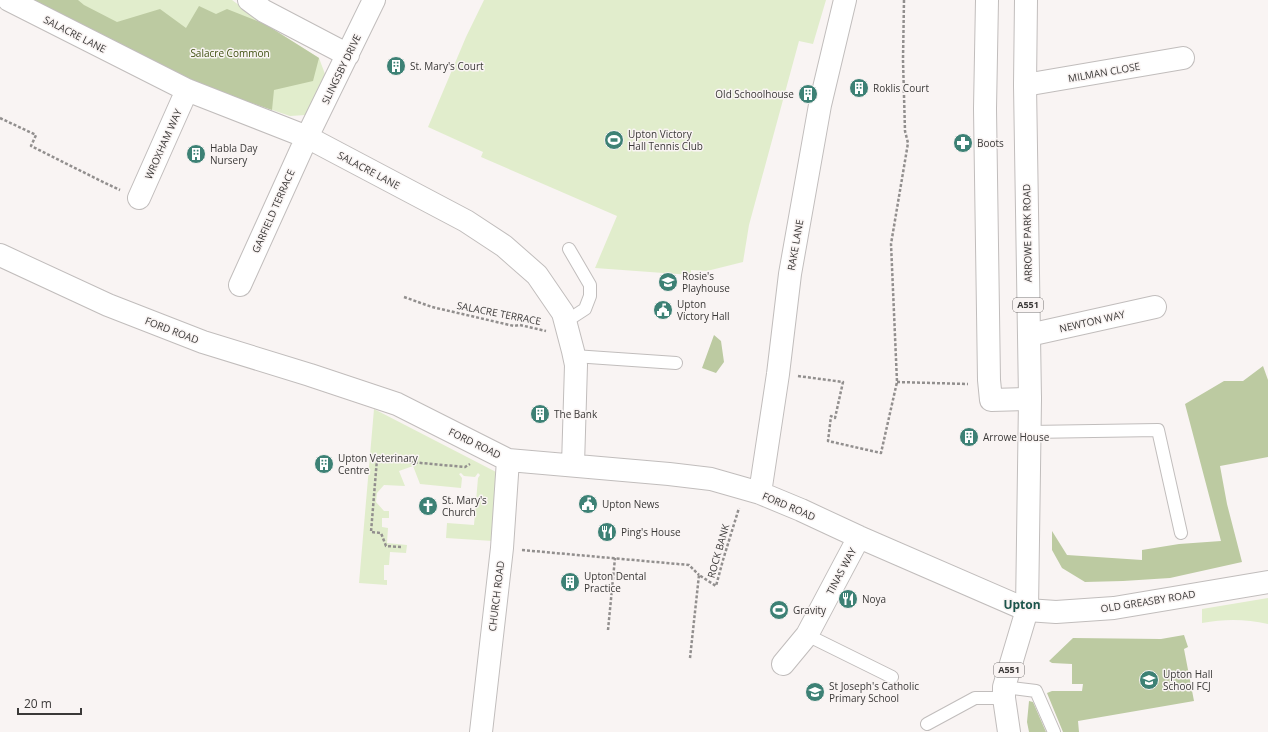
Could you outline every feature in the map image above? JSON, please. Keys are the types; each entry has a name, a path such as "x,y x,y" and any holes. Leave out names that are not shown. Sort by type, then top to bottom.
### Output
{"street":[{"name":"SALACRE LANE","path":"9,0 188,90 307,137 466,221 504,246 537,275 563,314 576,366 573,465"},
{"path":"249,0 264,11 348,55"},
{"name":"SLINGSBY DRIVE","path":"307,137 374,0"},
{"name":"RAKE LANE","path":"752,491 778,374 790,274 820,105 846,0"},
{"path":"987,0 986,109 989,380 991,400 1030,399"},
{"name":"ARROWE PARK ROAD","path":"1026,0 1025,85 1030,399 1027,610"},
{"name":"MILMAN CLOSE","path":"1025,85 1183,58"},
{"name":"WROXHAM WAY","path":"139,198 188,90"},
{"name":"GARFIELD TERRACE","path":"240,285 307,137"},
{"name":"FORD ROAD","path":"0,255 108,305 203,342 310,375 396,404 508,460 710,478 752,491 801,510 859,537 1027,610"},
{"name":"NEWTON WAY","path":"1029,335 1155,307"},
{"name":"CHURCH ROAD","path":"480,732 502,548 508,460"},
{"name":"TINAS WAY","path":"783,664 807,635 859,537"},
{"name":"OLD GREASBY ROAD","path":"1027,610 1056,612 1114,608 1268,582"},
{"name":"A551","path":"1009,732 1004,692 1027,610"}],"lane":[{"path":"568,249 590,285 590,296 570,338 676,363"},
{"path":"1030,432 1158,430 1181,533"},
{"path":"807,635 892,677"},
{"path":"927,724 975,698 1004,692 1036,691 1054,732"}],"path":[{"path":"778,374 843,382 836,418 831,416 828,441 881,453 897,382 891,244 908,143 905,131 903,60 904,0"},
{"path":"0,118 36,135 32,146 103,182 139,198"},
{"name":"SALACRE TERRACE","path":"404,297 432,308 514,326 520,325 570,338"},
{"path":"897,382 982,384 989,380"},
{"path":"402,547 386,546 381,533 371,532 378,459 465,467 471,463 480,446"},
{"name":"ROCK BANK","path":"690,658 699,575 716,586 722,560 752,491"},
{"path":"502,548 689,565 699,575"},
{"path":"608,630 615,558"}],"green space":[{"name":"Salacre Common","path":"26,0 232,0 265,24 319,58 325,74 317,101 306,115 290,116 178,78"},
{"name":"Salacre Common","path":"26,0 78,0 84,5 117,22 160,9 186,28 199,6 216,14 227,9 265,24 319,58 313,81 274,90 272,110 178,78"},
{"name":"Upton Victory Hall Tennis Club","path":"484,0 826,0 813,44 799,41 749,225 743,262 707,271 691,270 691,275 595,268 617,216 481,157 483,152 428,127 466,37"},
{"path":"714,335 721,341 724,362 716,373 702,368"},
{"path":"1263,366 1268,380 1268,457 1220,466 1227,504 1242,562 1170,578 1123,581 1085,582 1062,568 1052,550 1052,531 1067,555 1142,560 1142,550 1179,544 1221,541 1185,404 1224,381 1243,381"},
{"path":"374,409 498,473 493,541 446,538 447,523 474,525 478,478 480,475 478,473 475,477 464,476 461,473 459,474 462,478 461,488 420,484 413,466 399,471 405,486 384,485 377,493 376,502 384,511 389,511 389,518 382,518 382,527 388,528 387,543 407,545 406,553 390,552 389,565 384,565 384,580 387,580 387,585 359,583"},
{"path":"1268,598 1268,624 1235,620 1202,623 1202,609"},
{"path":"1184,635 1188,647 1184,649 1194,701 1078,721 1079,732 1063,732 1047,693 1052,691 1082,691 1083,684 1072,684 1072,664 1052,663 1049,661 1073,638 1161,639"},
{"path":"1029,701 1033,702 1046,732 1029,732 1027,722"}],"place":[{"name":"St. Mary's Court","path":"396,66"},
{"name":"Roklis Court","path":"859,88"},
{"name":"Old Schoolhouse","path":"808,94"},
{"name":"Upton Victory Hall Tennis Club","path":"614,140"},
{"name":"Boots","path":"963,143"},
{"name":"Habla Day Nursery","path":"196,154"},
{"name":"Rosie's Playhouse","path":"668,282"},
{"name":"Upton Victory Hall","path":"663,310"},
{"name":"The Bank","path":"540,414"},
{"name":"Arrowe House","path":"969,437"},
{"name":"Upton Veterinary Centre","path":"324,464"},
{"name":"Upton News","path":"588,504"},
{"name":"St. Mary's Church","path":"428,506"},
{"name":"Ping's House","path":"607,532"},
{"name":"Upton Dental Practice","path":"570,582"},
{"name":"Noya","path":"848,599"},
{"name":"Gravity","path":"779,610"},
{"name":"Upton Hall School FCJ","path":"1149,680"},
{"name":"St Joseph's Catholic Primary School","path":"815,692"}],"district":[{"name":"Upton","path":"1022,605"}]}
